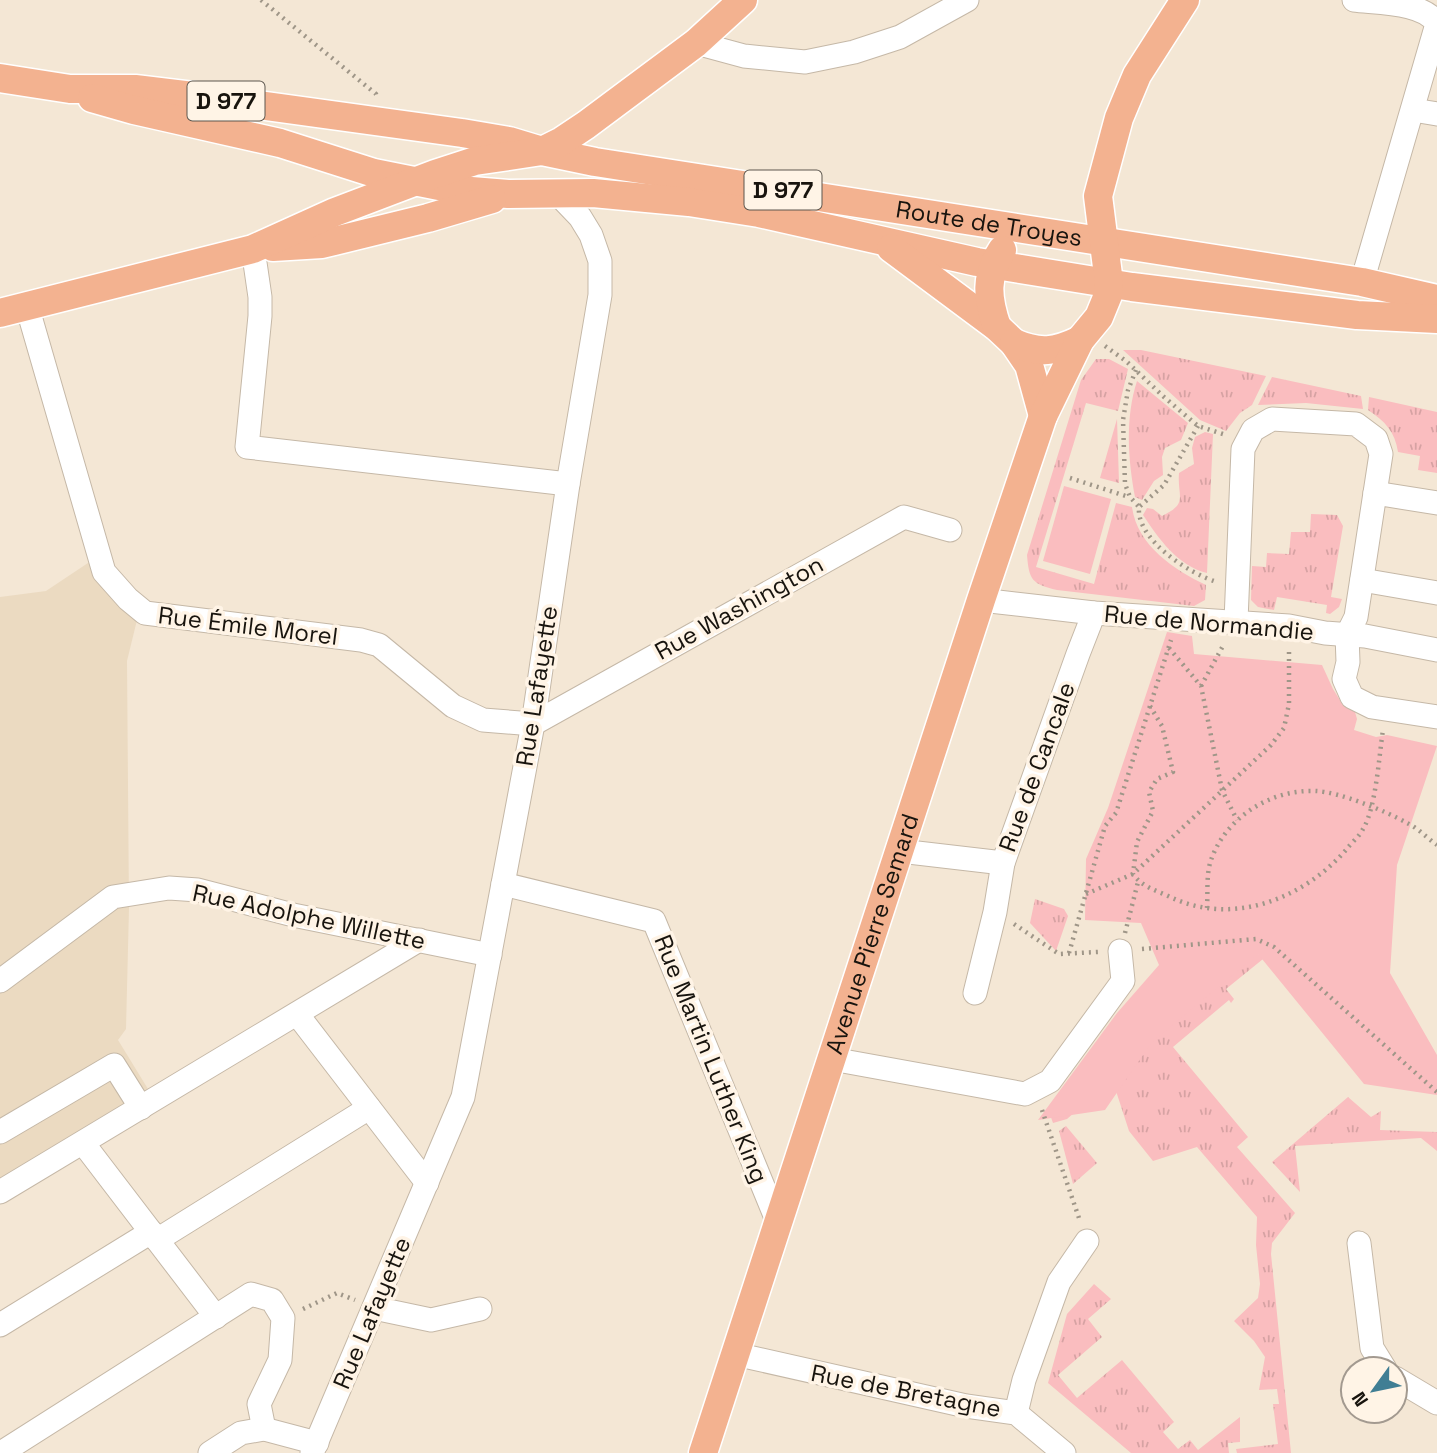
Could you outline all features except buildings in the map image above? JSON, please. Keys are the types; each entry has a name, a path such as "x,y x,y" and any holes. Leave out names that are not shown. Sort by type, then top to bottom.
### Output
{"main road":[{"path":"253,249 335,212 413,182 475,161 542,151 562,141 696,43 743,0"},
{"path":"1053,233 1068,224 1098,196 1127,96 1137,75 1185,0"},
{"name":"D 977","path":"0,78 70,89 135,89 193,96 509,141 542,151"},
{"name":"D 977","path":"70,89 103,102 280,143 413,182 459,190 508,194 593,193 689,202 760,213 992,265 1357,315 1437,319"},
{"name":"Route de Troyes","path":"542,151 595,162 1362,282 1437,299"},
{"path":"333,160 338,183 335,212"},
{"path":"0,313 253,249 322,244 428,218 508,194"},
{"name":"Avenue Pierre Semard","path":"703,1453 1043,416 1084,337 1099,317 1108,295 1109,283 1098,196"},
{"path":"1024,228 1004,247 992,265 989,289 991,310 1029,365 1043,416"},
{"path":"883,242 1006,335 1030,350 1063,348 1084,337"}],"street":[{"path":"696,43 744,56 805,62 854,52 900,37 967,0"},
{"path":"1354,0 1419,9 1435,16 1437,24 1362,282"},
{"path":"1413,110 1437,114"},
{"name":"Rue Lafayette","path":"264,1429 314,1448 463,1097 533,724 568,484 600,295 600,261 591,235 580,217 557,193"},
{"path":"253,249 260,316 247,447 568,484"},
{"name":"Rue Émile Morel","path":"27,306 104,572 128,599 145,613 379,645 453,706 483,720 533,724"},
{"path":"1236,621 1243,449 1253,430 1272,419 1356,424 1376,439 1381,454 1356,617 1347,635 1348,662 1344,679 1352,697 1372,707 1437,717"},
{"path":"1375,493 1437,503"},
{"name":"Rue Washington","path":"533,724 904,517 950,530"},
{"path":"1362,580 1437,593"},
{"name":"Rue de Normandie","path":"981,600 1094,613 1289,626 1365,636 1437,650"},
{"name":"Rue de Cancale","path":"900,851 1003,863 1094,613"},
{"path":"975,993 995,912 1003,863"},
{"name":"Rue Martin Luther King","path":"503,884 654,921 779,1225"},
{"name":"Rue Adolphe Willette","path":"0,981 113,897 169,888 198,890 293,915 490,955"},
{"path":"0,1192 419,940"},
{"path":"832,1059 1025,1094 1050,1081 1123,981 1120,951"},
{"path":"297,1014 427,1184"},
{"path":"0,1132 114,1065 141,1108"},
{"path":"0,1325 369,1108"},
{"path":"83,1143 216,1317"},
{"path":"1016,1413 1024,1380 1059,1282 1087,1241"},
{"path":"1359,1243 1372,1348 1376,1355"},
{"path":"1,1453 251,1294 272,1300 283,1318 280,1360 259,1404 264,1429 241,1433 210,1453"},
{"path":"374,1308 431,1320 480,1309"},
{"name":"Rue de Bretagne","path":"735,1354 966,1406 1016,1413 1064,1453"},
{"path":"1409,1386 1437,1403"}],"path":[{"path":"261,0 376,94 381,123"},
{"path":"1084,337 1136,370 1198,426 1247,442"},
{"path":"1136,370 1128,390 1123,420 1125,484 1130,497 1139,507"},
{"path":"1198,426 1164,485 1139,507 1138,516 1151,538 1176,561 1202,577 1238,588"},
{"path":"1070,478 1130,497"},
{"path":"1069,953 1105,826 1116,814 1178,619"},
{"path":"1201,686 1236,621"},
{"path":"1086,894 1133,874 1271,745 1284,728 1289,704 1289,626"},
{"path":"1169,647 1201,686 1222,790 1237,820"},
{"path":"1150,706 1161,726 1173,772 1157,779 1149,792 1153,811 1137,842 1133,874 1138,882 1186,905 1222,911 1261,905 1291,894 1332,865 1363,829 1371,808 1387,709"},
{"path":"1207,908 1210,862 1221,839 1252,807 1290,793 1315,791 1336,794 1408,823 1437,845"},
{"path":"1120,951 1138,882"},
{"path":"995,912 1059,954 1256,939 1274,947 1437,1092"},
{"path":"1035,1089 1087,1241"},
{"path":"283,1318 337,1293 374,1308"}],"shaded area":[{"path":"91,561 137,620 127,661 129,908 126,1029 118,1040 148,1089 0,1180 0,597 46,591"}],"green space":[{"path":"1123,350 1141,350 1266,376 1252,405 1240,413 1226,431 1200,420"},
{"path":"1096,359 1109,359 1128,369 1118,411 1086,403 1036,567 1094,584 1116,503 1132,507 1141,533 1159,555 1206,585 1205,600 1194,606 1057,590 1037,583 1029,570 1027,555 1081,380"},
{"path":"1272,377 1361,396 1363,409 1306,403 1258,405"},
{"path":"1137,381 1188,423 1181,440 1165,448 1162,457 1163,475 1154,481 1142,500 1135,497 1129,453 1129,424"},
{"path":"1369,397 1437,412 1437,473 1418,470 1420,456 1398,452 1388,428 1368,410"},
{"path":"1117,419 1119,483 1100,478"},
{"path":"1205,432 1213,434 1207,573 1178,558 1162,542 1143,515 1147,508 1162,516 1179,503 1179,473 1194,464 1192,448 1195,437"},
{"path":"1064,486 1111,499 1090,574 1043,561"},
{"path":"1311,514 1337,515 1343,526 1331,597 1342,599 1339,607 1330,614 1326,613 1327,605 1277,597 1274,610 1258,607 1251,600 1252,566 1266,567 1267,553 1289,554 1291,532 1310,532"},
{"path":"1167,632 1192,636 1194,654 1322,665 1343,705 1355,712 1357,719 1354,730 1376,737 1387,735 1437,746 1397,865 1390,973 1437,1055 1437,1095 1364,1084 1258,954 1152,1042 1105,1110 1038,1120 1117,1013 1159,965 1141,923 1085,920 1086,859 1108,808"},
{"path":"1035,899 1064,909 1068,916 1056,951 1030,923"},
{"path":"1166,945 1268,955 1226,989 1234,999 1231,1003 1229,1000 1173,1047 1248,1137 1237,1147 1295,1213 1272,1243 1271,1254 1291,1453 1237,1453 1236,1449 1278,1444 1273,1404 1279,1404 1277,1389 1259,1390 1265,1357 1254,1341 1234,1321 1258,1298 1260,1284 1256,1245 1257,1217 1197,1147 1153,1161 1129,1131 1116,1091 1090,1099 1067,1119 1053,1123 1048,1109 1154,983"},
{"path":"1348,1097 1371,1117 1381,1111 1380,1130 1437,1132 1437,1151 1421,1138 1295,1146 1300,1192 1272,1162"},
{"path":"1066,1126 1097,1163 1073,1184 1059,1131"},
{"path":"1094,1284 1111,1299 1088,1319 1102,1337 1058,1375 1077,1398 1122,1360 1174,1422 1163,1432 1178,1449 1190,1440 1198,1450 1240,1417 1240,1442 1228,1443 1229,1453 1131,1453 1048,1383 1067,1314"}]}
